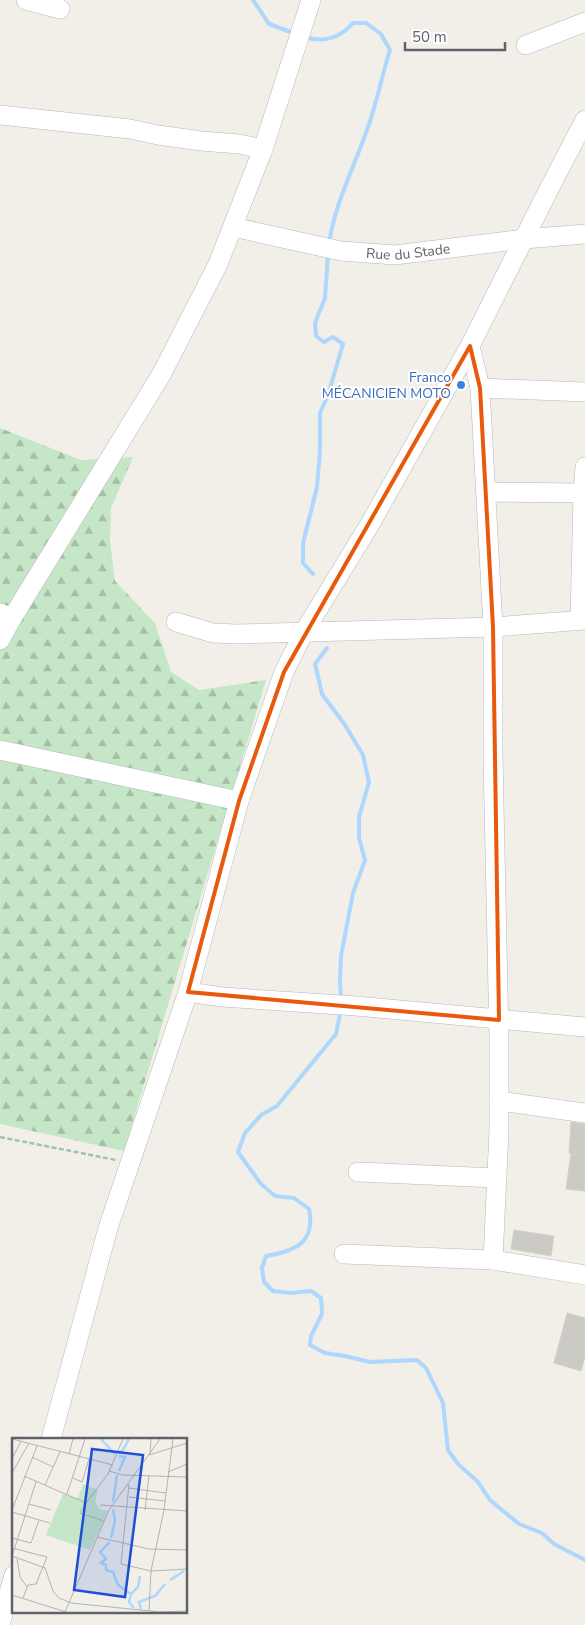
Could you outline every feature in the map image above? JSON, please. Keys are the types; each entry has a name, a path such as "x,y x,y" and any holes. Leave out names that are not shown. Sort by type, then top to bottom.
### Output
{"street":[{"path":"26,0 60,8"},
{"path":"0,640 6,616 161,375 218,264 263,150 311,0"},
{"path":"526,45 585,22"},
{"path":"0,115 130,129 201,141 239,144 263,150"},
{"path":"51,1438 108,1228 188,992 239,802 284,672 304,632 374,516 470,346 585,120"},
{"name":"Rue du Stade","path":"233,227 326,248 395,255 524,239 585,234"},
{"path":"470,346 480,388 493,627 493,767 499,1020 499,1101 493,1260"},
{"path":"480,388 585,392"},
{"path":"176,622 213,633 237,634 493,627 583,620 585,467"},
{"path":"487,492 584,493"},
{"path":"0,750 239,802"},
{"path":"188,992 222,997 429,1012 585,1027"},
{"path":"499,1101 585,1113"},
{"path":"358,1172 497,1178"},
{"path":"344,1254 493,1260 585,1275"},
{"path":"0,1625 12,1582"}],"path":[{"path":"0,1137 129,1163"}],"highlighted area":[{"path":"470,346 480,388 493,627 499,1020 188,992 239,801 284,672"}],"green space":[{"path":"0,428 81,460 133,457 111,508 110,541 115,581 155,623 171,672 199,690 266,680 124,1151 0,1124"}],"building":[{"path":"571,1122 585,1124 585,1191 566,1189 571,1153 569,1153"},
{"path":"514,1230 554,1236 551,1256 511,1249"},
{"path":"567,1313 585,1318 585,1357 581,1371 554,1363"}],"waterway":[{"path":"253,0 269,24 296,34"},
{"path":"305,37 312,39 331,38 343,32 353,23 366,23 381,34 390,50 371,118 336,213 329,244"},
{"path":"313,574 303,563 303,543 317,487 320,451 320,413 328,395 343,344 333,337 324,342 316,336 315,323 325,298 328,253"},
{"path":"327,648 315,664 322,694 345,725 363,755 369,782 359,817 359,838 365,860 353,893 341,956 341,1000"},
{"path":"341,1009 336,1034 277,1106 261,1115 245,1133 238,1152 261,1184 275,1196 294,1198 309,1209 310,1221 306,1237 294,1248 266,1256 262,1268 264,1282 273,1291 291,1293 311,1291 321,1298 322,1314 311,1336 310,1345 325,1353 370,1362 417,1360 426,1368 443,1403 448,1450 458,1464 478,1482 490,1500 519,1524 542,1533 554,1544 585,1560"}],"place":[{"name":"Franco MÉCANICIEN MOTO","path":"461,385"}]}
